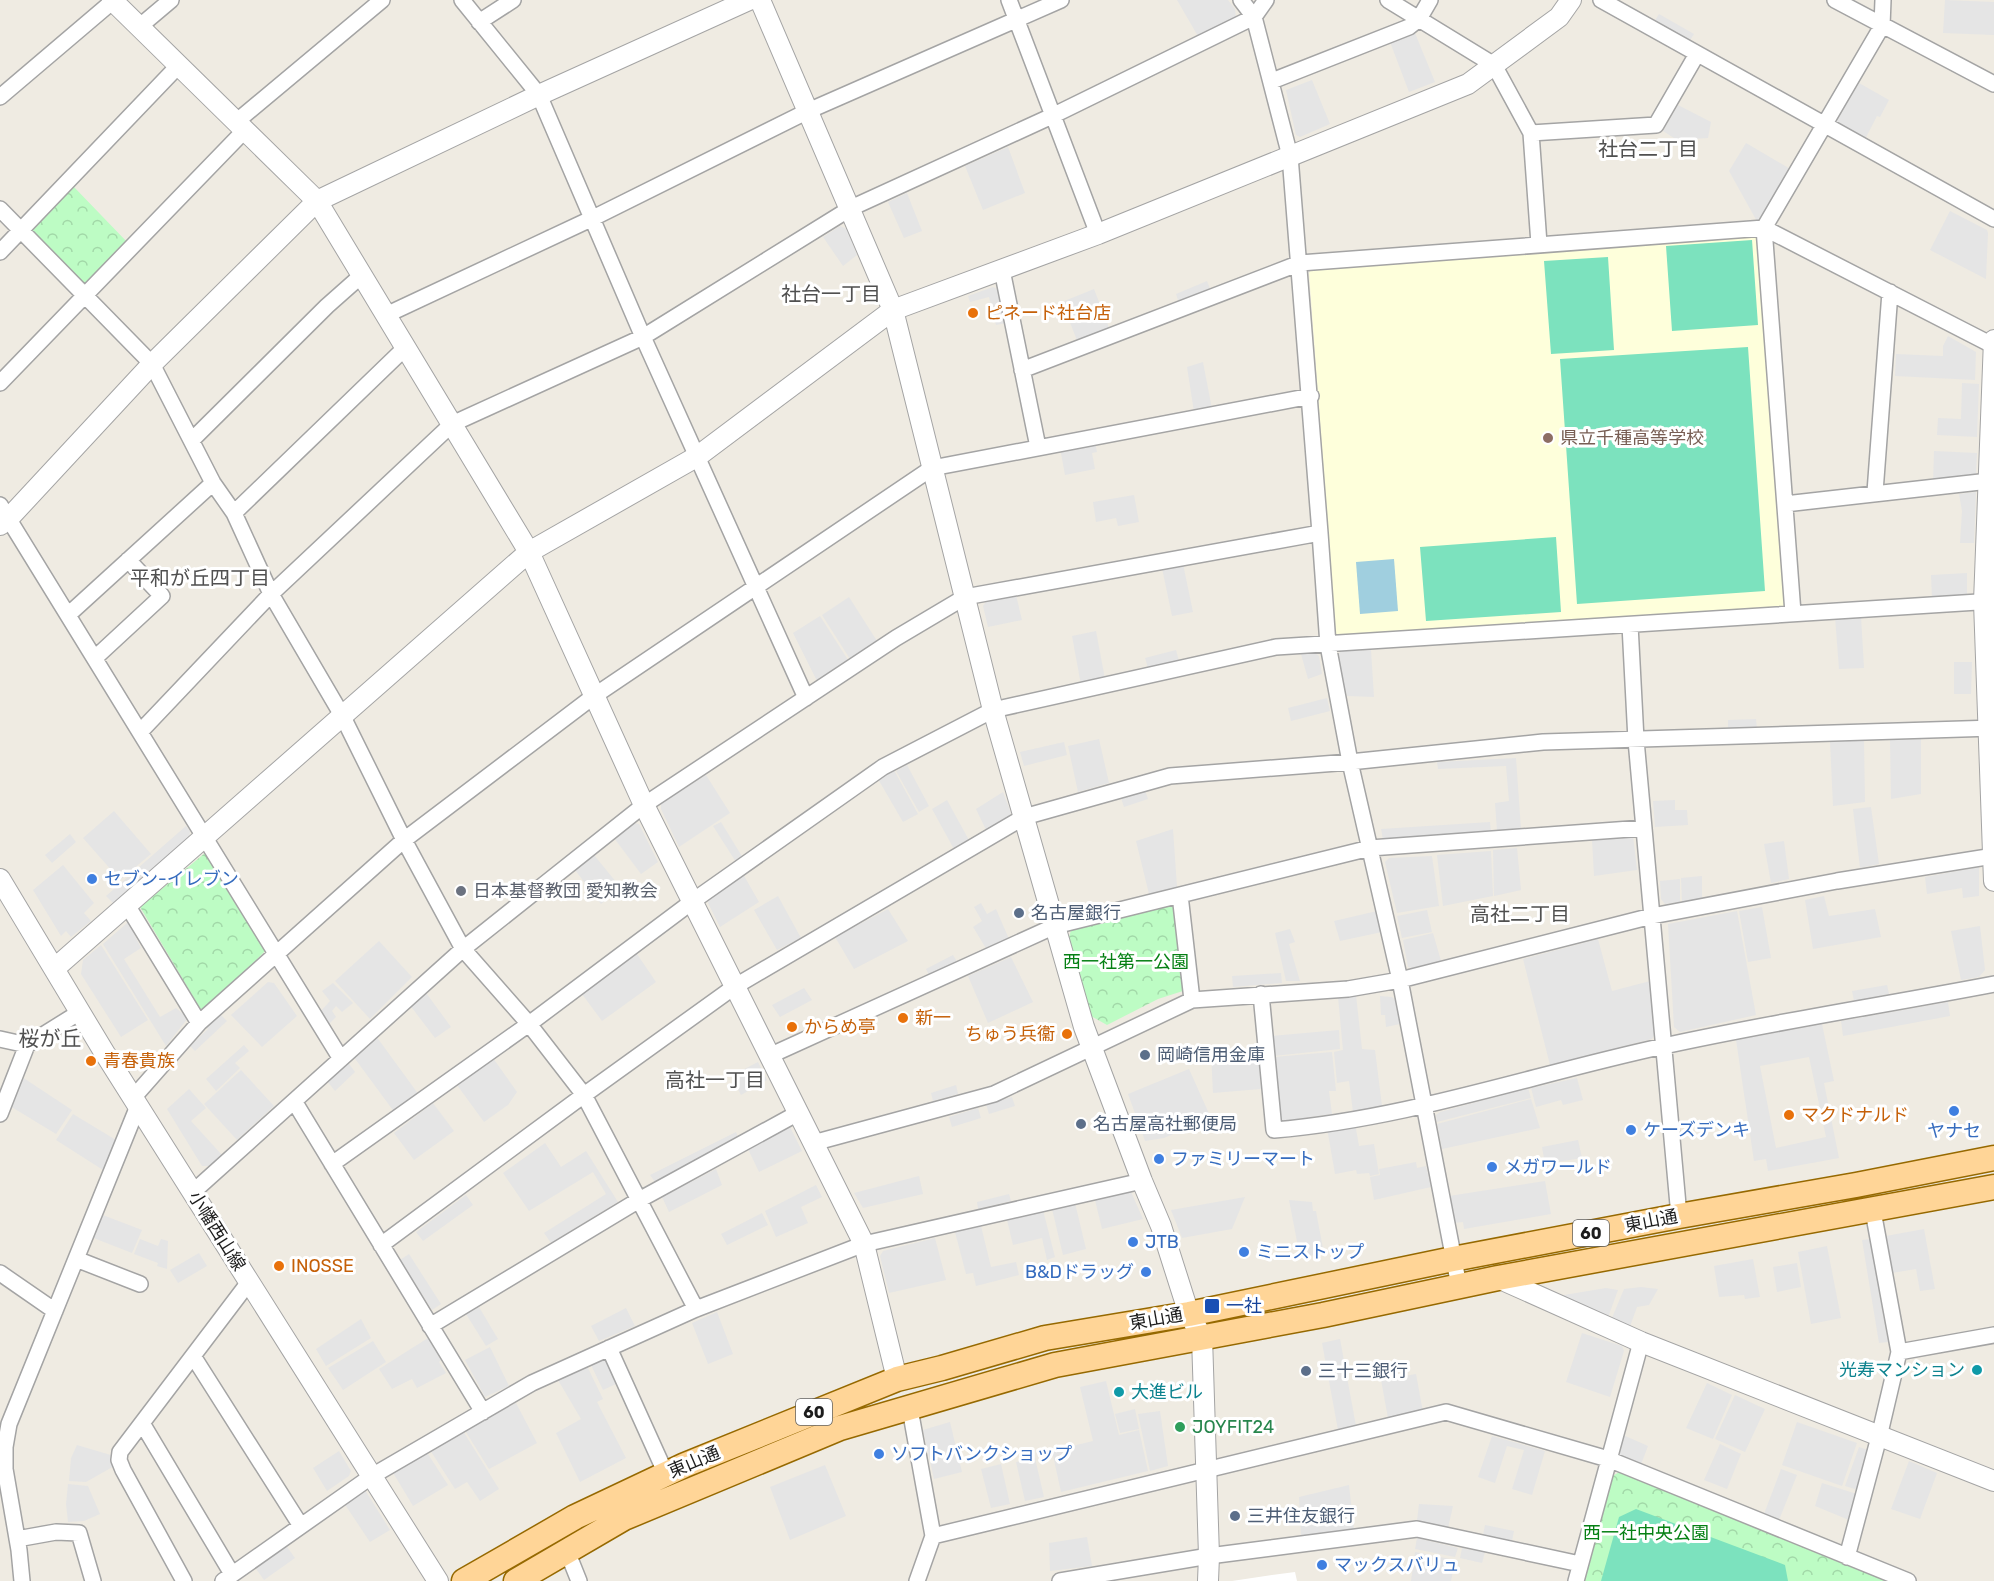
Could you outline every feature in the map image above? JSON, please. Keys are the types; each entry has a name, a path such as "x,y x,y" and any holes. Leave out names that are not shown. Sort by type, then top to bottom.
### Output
{"main road":[{"name":"東山通","path":"464,1581 575,1517 666,1474 897,1379 1046,1338 1189,1314 1453,1259 1994,1158"},
{"name":"東山通","path":"516,1581 624,1518 840,1428 1055,1365 1498,1278 1994,1187"}],"street":[{"path":"0,97 112,0 318,201 529,552 644,805 864,1244 897,1379"},
{"path":"139,27 171,0"},
{"path":"0,383 84,297 241,126 382,0"},
{"path":"462,0 539,95 643,337 806,698"},
{"path":"479,22 513,0"},
{"path":"341,1059 95,658 3,516 152,364 318,201 539,95 749,0"},
{"path":"760,0 893,310 993,710 1091,1048 1161,1226 1189,1314 1202,1337 1208,1581"},
{"path":"1009,0 1098,234"},
{"path":"386,315 593,218 808,111 1061,0"},
{"path":"1241,0 1254,17 1290,156 1311,396 1328,645 1350,762 1400,980 1459,1286"},
{"path":"140,732 271,594 452,423 643,337 850,208 1052,116 1254,17 1266,0"},
{"path":"1388,0 1494,65 1531,133 1539,244"},
{"path":"1272,81 1409,27 1419,19 1430,0"},
{"path":"54,969 529,552 698,456 893,310 1098,234 1468,84 1559,17 1571,0"},
{"path":"1601,0 1994,219"},
{"path":"1835,0 1994,84"},
{"path":"1793,613 1764,228 1882,26 1883,0"},
{"path":"1531,133 1656,125 1697,54"},
{"path":"0,252 179,65"},
{"path":"0,209 152,364 213,483 234,513 271,594 343,717 404,840 463,949 529,1024 584,1095 696,1309"},
{"path":"1022,370 1300,263 1764,228 1994,346"},
{"path":"1002,270 1038,447"},
{"path":"192,440 327,306 362,275"},
{"path":"1875,492 1890,292"},
{"path":"1994,340 1989,601 1994,881"},
{"path":"234,513 406,347"},
{"path":"22,1581 5,1469 5,1420 55,1311 135,1102 199,1023 404,840 594,696 932,468 1311,396"},
{"path":"1785,504 1875,492 1992,482"},
{"path":"68,615 213,483"},
{"path":"193,1192 463,949 644,805 896,638 965,597 1320,533"},
{"path":"95,658 162,596 128,560"},
{"path":"332,1164 529,1024 693,901 883,767 993,710 1276,647 1630,626 1989,601"},
{"path":"1630,626 1636,740 1679,1216"},
{"path":"381,1245 734,987 1024,817 1170,776 1350,762 1544,742 1991,729"},
{"path":"769,1056 1055,926 1370,848 1644,828"},
{"path":"813,1143 994,1094 1192,1000 1348,989 1400,980 1652,916 1837,881 1993,856"},
{"name":"小幡西山線","path":"0,879 135,1102 438,1581"},
{"path":"1180,896 1192,1000"},
{"path":"127,905 199,1023"},
{"path":"1261,994 1274,1130 1424,1106 1664,1046 1994,984"},
{"path":"0,1114 27,1045 80,1012"},
{"path":"0,1039 27,1045"},
{"path":"294,1101 483,1412"},
{"path":"430,1326 639,1200 798,1113"},
{"path":"142,1423 228,1578 372,1476 532,1383 696,1309 864,1244 1142,1181"},
{"path":"1847,1557 1899,1352 1873,1211"},
{"path":"76,1259 141,1284"},
{"path":"0,1273 55,1311"},
{"path":"1498,1278 1641,1342 1994,1481"},
{"path":"183,1581 119,1460 120,1452 249,1282"},
{"path":"1899,1352 1994,1335"},
{"path":"1576,1581 1641,1342"},
{"path":"609,1348 666,1474"},
{"path":"193,1356 301,1526"},
{"path":"910,1409 933,1536 917,1581"},
{"path":"933,1536 1446,1412 1608,1460 1908,1581"},
{"path":"1060,1581 1209,1556 1417,1529 1580,1564"},
{"path":"17,1539 56,1532 79,1533 93,1581"},
{"path":"567,1551 579,1581"}],"shaded area":[{"path":"1177,0 1228,0 1235,9 1236,18 1199,38"},
{"path":"1945,0 1994,2 1994,35 1943,33"},
{"path":"1659,14 1694,34 1689,42 1654,22"},
{"path":"1415,33 1435,82 1409,92 1390,42"},
{"path":"1312,80 1330,124 1300,137 1296,135 1286,90"},
{"path":"1859,83 1889,100 1880,117 1877,116 1863,143 1837,128 1836,122"},
{"path":"1678,105 1711,122 1708,138 1677,140 1663,131"},
{"path":"1746,143 1792,170 1759,225 1729,171"},
{"path":"1008,147 1025,193 983,210 965,166"},
{"path":"907,193 922,231 904,238 888,202"},
{"path":"1950,211 1987,230 1986,279 1930,250"},
{"path":"840,226 847,229 857,255 843,266 823,237"},
{"name":"県立千種高等学校","path":"1752,232 1759,237 1786,603 1783,608 1336,637 1309,273 1312,269"},
{"path":"1207,281 1211,291 1179,303 1176,294"},
{"path":"993,287 999,290 1006,323 996,325 989,297 970,302 968,296"},
{"path":"1094,289 1110,330 1078,343 1062,302"},
{"path":"1948,336 1976,352 1975,380 1895,376 1896,354 1943,356 1943,346"},
{"path":"1203,362 1212,409 1194,412 1187,367"},
{"path":"1962,383 1979,384 1977,437 1937,435 1938,418 1961,419"},
{"path":"1095,441 1097,452 1092,453 1095,469 1065,475 1060,448"},
{"path":"1934,451 1977,453 1976,474 1972,479 1933,483"},
{"path":"1976,492 1974,543 1960,543 1962,511 1959,494"},
{"path":"1134,495 1139,522 1118,526 1116,518 1096,522 1093,502"},
{"path":"1183,564 1193,612 1172,616 1162,568"},
{"path":"1967,573 1967,595 1932,599 1931,575"},
{"path":"1016,595 1022,620 988,627 983,606 988,599"},
{"path":"849,597 877,641 850,659 822,615"},
{"path":"820,616 848,660 817,681 793,633"},
{"path":"1861,616 1864,668 1839,669 1835,617"},
{"path":"1096,631 1105,679 1081,685 1072,636"},
{"path":"1176,650 1179,661 1148,668 1145,658"},
{"path":"1371,650 1374,697 1347,696 1337,657 1341,651"},
{"path":"1315,653 1319,656 1322,674 1308,679 1301,654"},
{"path":"1954,662 1972,662 1971,694 1954,694"},
{"path":"1327,698 1330,711 1291,721 1288,708"},
{"path":"1756,719 1757,729 1728,730 1728,720"},
{"path":"1099,739 1109,783 1078,792 1068,746"},
{"path":"1921,739 1921,794 1891,799 1890,740"},
{"path":"1830,741 1864,741 1865,802 1833,806"},
{"path":"1064,742 1067,755 1024,766 1020,752"},
{"path":"1516,758 1521,829 1497,831 1495,803 1509,801 1506,766 1438,769 1437,762"},
{"path":"907,765 929,806 919,812 896,771"},
{"path":"894,770 918,814 903,822 878,779"},
{"path":"706,775 730,813 679,847 661,809 661,803"},
{"path":"1145,790 1148,799 1124,807 1121,798"},
{"path":"1003,792 1011,813 1007,820 987,832 976,809"},
{"path":"947,800 970,842 955,851 932,809"},
{"path":"1675,800 1675,810 1687,810 1688,825 1655,827 1653,801"},
{"path":"1871,807 1879,864 1860,868 1853,809"},
{"path":"114,811 151,854 120,880 83,838"},
{"path":"721,822 743,858 736,862 713,826"},
{"path":"1490,822 1491,832 1383,840 1381,829"},
{"path":"634,823 639,824 658,862 641,874 614,838"},
{"path":"186,826 190,831 189,839 114,904 106,896"},
{"path":"1173,829 1177,887 1149,894 1136,841"},
{"path":"70,834 76,842 52,863 45,855"},
{"path":"1633,836 1637,870 1594,876 1592,840"},
{"path":"1784,841 1789,879 1771,883 1764,844"},
{"path":"1517,848 1521,890 1494,896 1493,850"},
{"path":"1491,851 1493,896 1443,906 1437,855"},
{"path":"594,855 621,888 601,904 575,870"},
{"path":"1432,856 1439,906 1397,913 1385,862 1389,858"},
{"path":"63,865 94,903 84,913 91,921 71,937 66,931 61,936 33,890"},
{"path":"1979,867 1979,896 1963,898 1962,888 1927,894 1925,877"},
{"path":"743,874 759,902 720,927 708,903 709,897"},
{"path":"1702,876 1702,898 1682,902 1681,878"},
{"path":"1680,879 1680,902 1665,904 1661,899 1660,881"},
{"path":"778,896 801,938 777,950 754,910"},
{"path":"1824,896 1829,916 1875,909 1881,937 1813,949 1805,900"},
{"path":"981,903 987,914 996,909 1009,939 987,950 973,927 982,921 974,907"},
{"path":"1762,907 1771,958 1748,962 1739,911"},
{"path":"888,909 908,941 854,969 835,937"},
{"path":"1427,910 1432,932 1402,938 1397,916"},
{"path":"1377,911 1382,932 1340,941 1334,921"},
{"path":"1737,911 1756,1015 1680,1032 1674,1027 1668,924"},
{"path":"132,922 134,934 141,948 124,959 160,1017 176,1008 188,1018 166,1046 103,944 127,923"},
{"path":"1980,926 1985,970 1979,977 1961,980 1951,931"},
{"path":"1290,929 1295,942 1289,944 1300,981 1286,981 1275,933"},
{"path":"1433,933 1441,961 1408,967 1403,940"},
{"path":"1598,939 1612,991 1654,980 1656,1031 1652,1039 1550,1065 1523,959"},
{"path":"379,941 412,977 370,1019 335,981"},
{"path":"101,945 148,1020 121,1037 81,974 83,960"},
{"path":"635,951 656,982 602,1021 582,994"},
{"path":"953,955 959,965 931,979 926,969"},
{"path":"1011,957 1033,1002 988,1023 968,976"},
{"path":"1281,973 1282,983 1233,987 1232,976"},
{"path":"268,982 274,983 297,1016 262,1047 231,1015"},
{"path":"333,983 353,1003 342,1012 336,1006 332,1011 336,1017 329,1024 321,1011 330,1001 322,991"},
{"path":"1887,985 1889,994 1854,1001 1852,991"},
{"path":"804,988 812,1000 780,1017 772,1005"},
{"path":"424,990 451,1027 435,1038 409,1004"},
{"path":"1356,995 1362,1049 1375,1050 1382,1106 1353,1112 1349,1081 1337,1083 1334,1052 1343,1050 1338,997"},
{"path":"1380,996 1392,997 1397,1002 1400,1024 1386,1027 1385,1015 1381,1015"},
{"path":"1948,1002 1950,1016 1843,1036 1841,1021"},
{"path":"220,1014 227,1021 195,1051 190,1046 208,1029 206,1026"},
{"path":"1822,1024 1834,1081 1824,1083 1839,1158 1768,1171 1766,1159 1754,1161 1736,1040","holes":["1809,1057 1826,1137 1776,1148 1760,1066"]},
{"path":"1339,1030 1340,1049 1273,1056 1271,1036"},
{"path":"376,1036 419,1095 395,1113 353,1056"},
{"path":"244,1045 249,1051 235,1063 240,1068 216,1091 206,1079"},
{"path":"1258,1050 1261,1089 1213,1093 1211,1054"},
{"path":"1332,1052 1336,1091 1329,1091 1332,1114 1283,1121 1279,1114 1274,1057"},
{"path":"493,1058 517,1092 508,1105 484,1122 457,1085"},
{"path":"347,1061 355,1072 335,1091 327,1081"},
{"path":"758,1062 767,1080 741,1095 731,1076"},
{"path":"1189,1069 1211,1118 1164,1138 1145,1141 1128,1094"},
{"path":"241,1070 274,1106 237,1140 204,1104"},
{"path":"22,1077 72,1110 56,1134 10,1106"},
{"path":"1577,1078 1583,1100 1563,1105 1561,1100 1536,1107 1531,1088"},
{"path":"956,1085 958,1094 933,1101 931,1093"},
{"path":"1528,1088 1531,1098 1437,1122 1436,1115 1440,1112"},
{"path":"189,1089 206,1108 191,1121 222,1155 209,1166 202,1166 167,1109"},
{"path":"1012,1097 1015,1106 989,1114 986,1104"},
{"path":"1531,1099 1540,1128 1442,1149 1437,1124"},
{"path":"433,1103 454,1131 414,1160 394,1133"},
{"path":"978,1108 981,1118 952,1127 949,1117"},
{"path":"73,1114 116,1140 103,1170 56,1140"},
{"path":"1355,1123 1359,1146 1374,1144 1379,1174 1370,1176 1369,1173 1357,1174 1356,1170 1335,1174 1327,1128"},
{"path":"790,1127 802,1151 759,1172 748,1149"},
{"path":"736,1132 739,1139 657,1185 650,1175"},
{"path":"1578,1140 1582,1158 1545,1164 1542,1147"},
{"path":"545,1143 561,1167 586,1151 618,1202 551,1243 544,1233 606,1194 593,1172 529,1211 503,1173"},
{"path":"1416,1162 1417,1168 1426,1166 1431,1187 1374,1200 1370,1177 1380,1175 1379,1169"},
{"path":"716,1169 722,1185 669,1212 662,1197"},
{"path":"919,1176 923,1194 863,1208 854,1193"},
{"path":"1545,1181 1551,1214 1464,1229 1463,1222 1454,1223 1449,1196"},
{"path":"816,1185 822,1197 801,1207 808,1223 776,1237 765,1211"},
{"path":"1131,1192 1143,1219 1102,1229 1095,1200"},
{"path":"1009,1194 1011,1201 978,1209 977,1202"},
{"path":"466,1195 473,1205 423,1241 416,1232"},
{"path":"1245,1197 1232,1229 1182,1238 1171,1210"},
{"path":"1289,1200 1312,1202 1313,1211 1316,1211 1324,1254 1300,1257"},
{"path":"1075,1203 1086,1249 1063,1255 1052,1209"},
{"path":"1043,1210 1055,1257 1047,1260 1042,1238 1013,1245 1007,1220"},
{"path":"762,1213 768,1225 727,1245 721,1234"},
{"path":"100,1214 142,1230 132,1253 91,1237"},
{"path":"981,1226 991,1267 1016,1262 1019,1275 976,1286 973,1273 966,1274 955,1232"},
{"path":"1924,1229 1935,1289 1920,1291 1916,1269 1892,1273 1886,1236"},
{"path":"935,1238 946,1280 889,1293 880,1256 883,1251"},
{"path":"140,1239 158,1246 161,1239 168,1241 167,1269 134,1254"},
{"path":"1870,1239 1888,1342 1879,1343 1862,1240"},
{"path":"1827,1246 1841,1318 1811,1324 1798,1252"},
{"path":"199,1253 207,1266 178,1283 170,1270"},
{"path":"409,1254 441,1304 432,1310 400,1260"},
{"path":"1753,1259 1760,1297 1745,1299 1744,1295 1719,1297 1714,1266"},
{"path":"1797,1263 1801,1287 1777,1292 1773,1267"},
{"path":"1641,1287 1658,1289 1649,1305 1637,1307 1628,1332 1609,1325 1624,1289"},
{"path":"1606,1288 1618,1290 1606,1323 1558,1296"},
{"path":"479,1307 498,1339 486,1346 466,1314"},
{"path":"626,1308 635,1326 599,1341 591,1326"},
{"path":"717,1312 733,1354 708,1364 692,1323"},
{"path":"361,1319 371,1338 326,1366 316,1349"},
{"path":"1582,1333 1622,1346 1624,1351 1610,1397 1566,1382"},
{"path":"428,1338 446,1373 417,1388 412,1379 392,1389 379,1369"},
{"path":"1340,1339 1356,1426 1338,1430 1322,1343"},
{"path":"373,1341 386,1362 343,1390 328,1368"},
{"path":"490,1347 509,1386 485,1397 465,1360"},
{"path":"602,1360 607,1362 616,1384 603,1390 591,1365"},
{"path":"587,1366 603,1399 597,1402 626,1458 580,1482 556,1433 581,1419 558,1380"},
{"path":"1416,1374 1423,1412 1388,1418 1381,1380"},
{"path":"1106,1381 1119,1435 1139,1430 1148,1471 1061,1492 1052,1451 1093,1441 1080,1387"},
{"path":"1707,1383 1732,1395 1713,1439 1686,1428"},
{"path":"1735,1395 1765,1409 1745,1452 1715,1439"},
{"path":"516,1403 537,1443 489,1469 464,1429"},
{"path":"1135,1409 1139,1429 1120,1433 1115,1414"},
{"path":"1160,1411 1168,1466 1150,1471 1138,1414"},
{"path":"950,1422 962,1472 934,1479 923,1430"},
{"path":"1797,1422 1857,1443 1842,1486 1782,1465"},
{"path":"463,1431 499,1489 480,1501 467,1482 455,1489 430,1450"},
{"path":"1623,1435 1648,1446 1640,1467 1617,1457"},
{"path":"1492,1436 1545,1451 1532,1495 1512,1489 1524,1450 1507,1446 1495,1483 1478,1477"},
{"path":"1720,1444 1741,1454 1727,1489 1704,1480"},
{"path":"77,1445 114,1456 116,1465 86,1482 69,1481 71,1458"},
{"path":"1859,1447 1868,1450 1858,1490 1845,1486"},
{"path":"339,1451 351,1471 349,1476 327,1491 313,1468"},
{"path":"426,1451 448,1485 413,1506 392,1471"},
{"path":"1035,1458 1044,1497 1025,1501 1016,1462"},
{"path":"1909,1461 1937,1473 1920,1519 1891,1509"},
{"path":"1001,1464 1010,1504 991,1508 981,1469"},
{"path":"825,1465 846,1516 790,1540 770,1487"},
{"path":"1781,1469 1797,1475 1779,1520 1764,1514"},
{"path":"1822,1483 1857,1494 1849,1520 1815,1506"},
{"path":"68,1484 88,1486 100,1514 84,1521 68,1522 66,1504"},
{"path":"1349,1485 1354,1530 1301,1537 1299,1497"},
{"path":"365,1490 390,1530 370,1542 344,1503"},
{"path":"1419,1504 1453,1506 1448,1528 1417,1521"},
{"path":"1485,1525 1514,1531 1512,1541 1483,1535"},
{"path":"1087,1537 1092,1566 1050,1571 1049,1543"},
{"path":"1417,1538 1458,1548 1455,1557 1415,1549"},
{"path":"285,1544 295,1558 264,1580 254,1566"},
{"path":"1462,1548 1485,1552 1482,1563 1460,1558"},
{"path":"1415,1552 1455,1560 1451,1581 1411,1581"}],"green space":[{"path":"74,187 128,243 85,288 32,231"},
{"path":"1752,240 1758,325 1672,331 1666,246"},
{"path":"1608,257 1614,350 1551,354 1544,261"},
{"path":"1748,347 1765,591 1577,604 1560,359"},
{"path":"1556,537 1561,612 1426,621 1420,547"},
{"path":"205,853 265,951 204,1015 140,907"},
{"name":"西一社第一公園","path":"1173,902 1176,905 1186,990 1158,999 1107,1025 1091,1016 1069,937 1072,927"},
{"name":"西一社中央公園","path":"1621,1471 1895,1581 1583,1581 1611,1477"},
{"path":"1636,1509 1785,1565 1788,1581 1601,1581 1619,1517"}],"water":[{"path":"1394,559 1398,611 1360,614 1356,562"}],"pier":[{"path":"1295,1572 1297,1581 1232,1581 1272,1575"}],"place":[{"name":"ピネード社台店","path":"973,313"},
{"name":"県立千種高等学校","path":"1548,438"},
{"name":"セブン-イレブン","path":"92,879"},
{"name":"日本基督教団 愛知教会","path":"461,891"},
{"name":"名古屋銀行","path":"1019,913"},
{"name":"新一","path":"903,1018"},
{"name":"からめ亭","path":"792,1027"},
{"name":"ちゅう兵衞","path":"1067,1034"},
{"name":"岡崎信用金庫","path":"1145,1055"},
{"name":"青春貴族","path":"91,1061"},
{"name":"ヤナセ","path":"1954,1111"},
{"name":"マクドナルド","path":"1789,1115"},
{"name":"名古屋高社郵便局","path":"1081,1124"},
{"name":"ケーズデンキ","path":"1631,1130"},
{"name":"ファミリーマート","path":"1159,1159"},
{"name":"メガワールド","path":"1492,1167"},
{"name":"JTB","path":"1133,1242"},
{"name":"ミニストップ","path":"1244,1252"},
{"name":"INOSSE","path":"279,1266"},
{"name":"B&Dドラッグ","path":"1146,1272"},
{"name":"一社","path":"1212,1306"},
{"name":"光寿マンション","path":"1977,1370"},
{"name":"三十三銀行","path":"1306,1371"},
{"name":"大進ビル","path":"1119,1392"},
{"name":"JOYFIT24","path":"1180,1427"},
{"name":"ソフトバンクショップ","path":"879,1454"},
{"name":"三井住友銀行","path":"1235,1516"},
{"name":"マックスバリュ","path":"1322,1565"}],"district":[{"name":"社台二丁目","path":"1648,149"},
{"name":"社台一丁目","path":"831,294"},
{"name":"平和が丘四丁目","path":"200,578"},
{"name":"高社二丁目","path":"1520,914"},
{"name":"桜が丘","path":"50,1039"},
{"name":"高社一丁目","path":"715,1080"}]}
